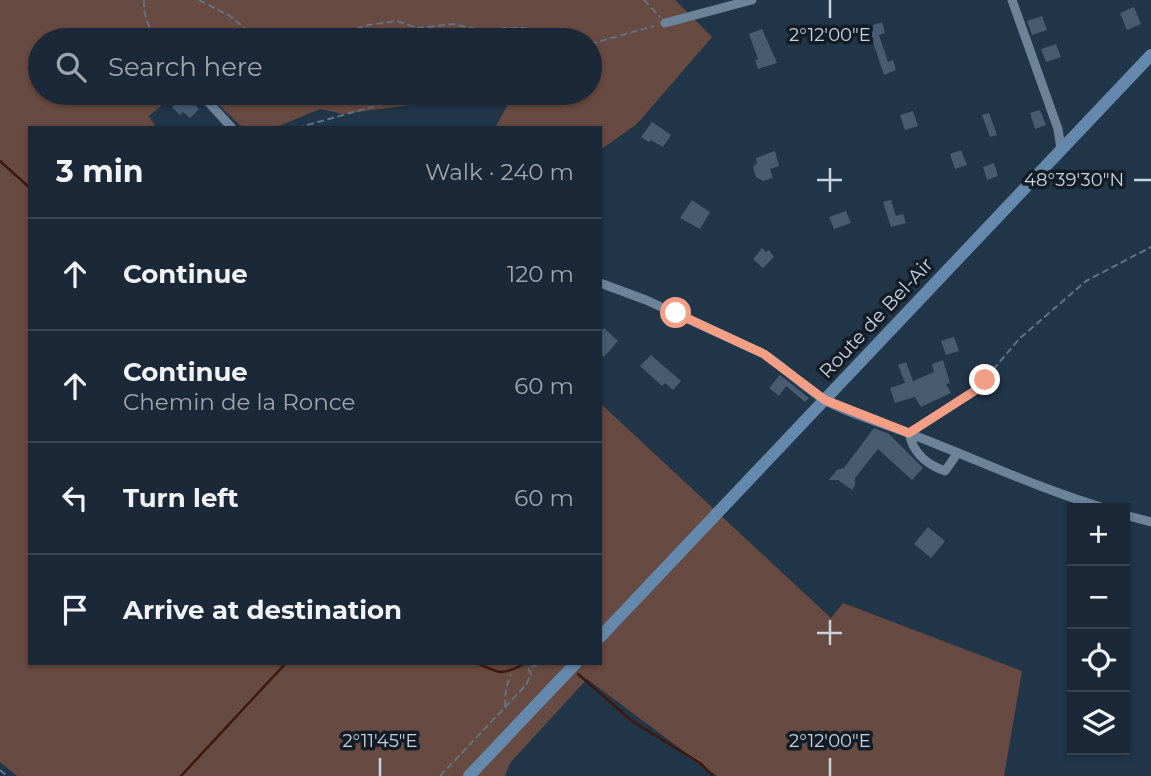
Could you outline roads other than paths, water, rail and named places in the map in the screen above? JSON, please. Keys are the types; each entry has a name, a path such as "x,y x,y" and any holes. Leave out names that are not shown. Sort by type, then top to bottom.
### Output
{"main road":[{"name":"Route de Bel-Air","path":"602,635 1151,55"},
{"path":"469,776 574,665"}],"street":[{"path":"666,23 752,0"},
{"path":"1012,0 1058,129 1061,149"},
{"path":"211,105 230,126"},
{"path":"602,284 676,313 764,354 825,400 957,454 1090,503"},
{"path":"909,433 918,454 945,471 957,454"},
{"path":"1130,516 1151,522"}],"waterway":[{"path":"0,161 28,186"},
{"path":"181,776 284,665"},
{"path":"481,665 500,672 522,665"},
{"path":"578,674 632,721 700,763 713,776"}]}
